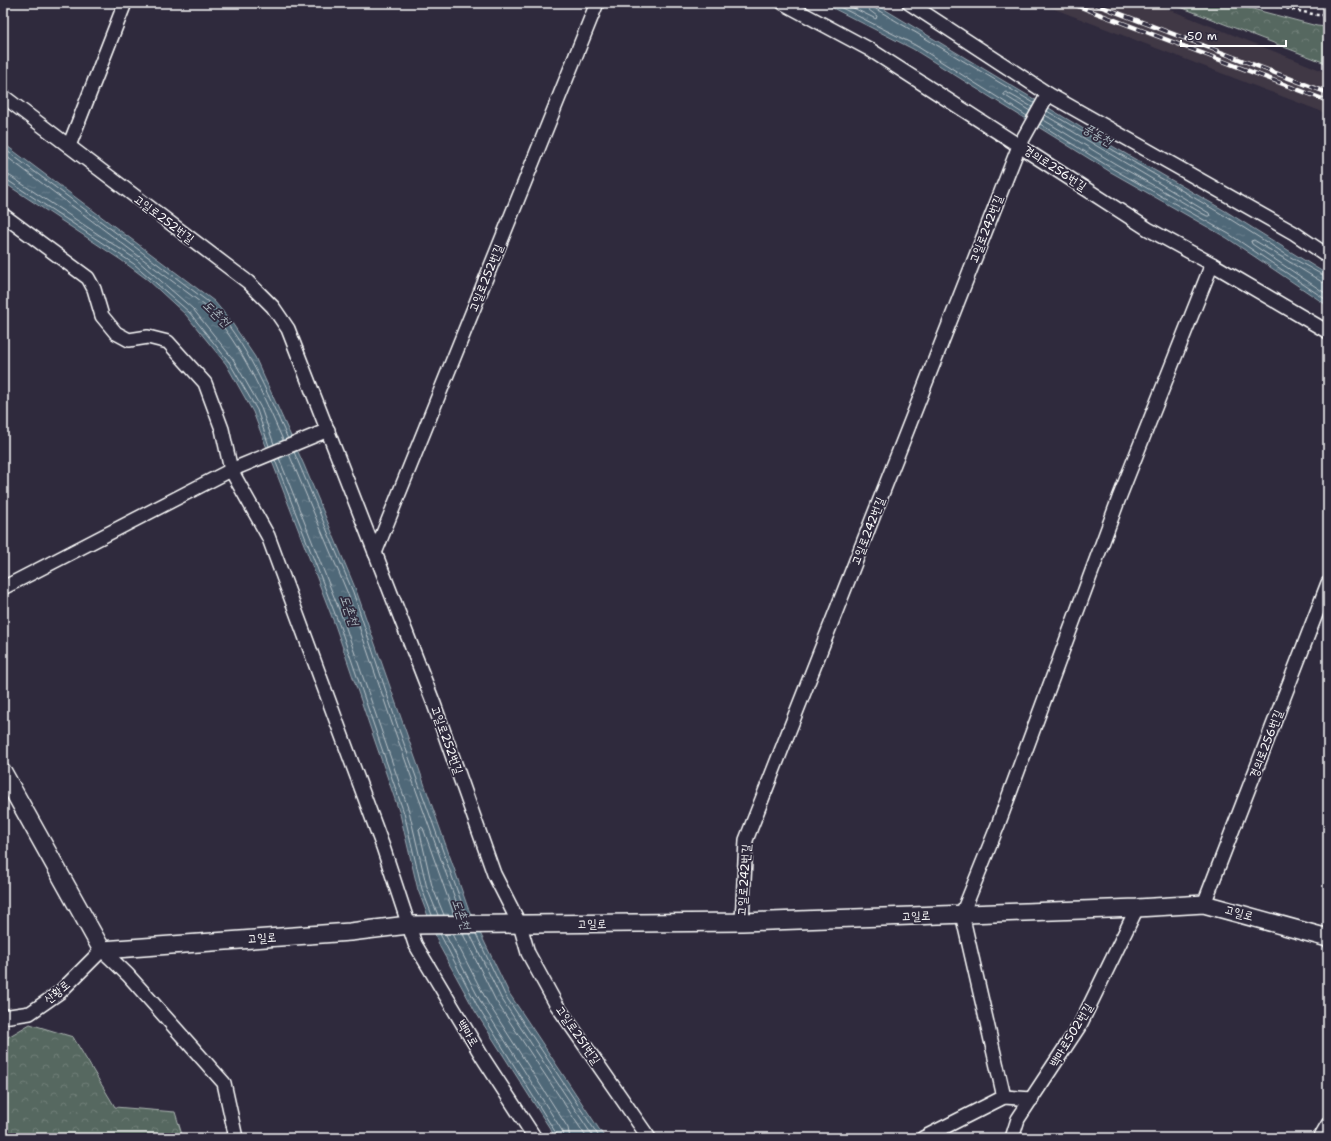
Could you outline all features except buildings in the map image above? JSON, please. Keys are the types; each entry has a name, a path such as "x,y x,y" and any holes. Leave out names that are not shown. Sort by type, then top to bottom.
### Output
{"street":[{"path":"69,146 125,3"},
{"name":"고일로252번길","path":"376,553 597,3"},
{"name":"경의로256번길","path":"783,3 869,49 1022,141 1148,229 1212,264 1328,332"},
{"path":"909,3 1047,97 1294,233 1328,256"},
{"name":"고일로252번길","path":"3,96 248,282 273,307 288,329 434,704 494,874 520,925"},
{"name":"고일로242번길","path":"742,922 746,840 1022,141 1047,97"},
{"name":"백마로","path":"3,215 88,278 94,289 102,316 116,333 129,340 148,338 168,342 205,383 235,467 268,536 383,847 414,925 415,944 442,992 535,1138"},
{"path":"1004,1097 962,914 1001,818 1119,498 1212,264"},
{"path":"3,588 235,467 328,430"},
{"name":"경의로256번길","path":"1204,904 1328,584"},
{"path":"3,772 102,950 128,976 224,1083 236,1138"},
{"name":"고일로","path":"102,950 350,932 414,925 742,922 1137,908 1204,904 1328,938"},
{"name":"백마로502번길","path":"1012,1138 1018,1119 1080,1026 1137,908"},
{"name":"고일로251번길","path":"520,925 528,953 556,1004 649,1138"},
{"name":"산황로","path":"3,1017 30,1013 60,992 102,950"},
{"path":"923,1138 1004,1097 1032,1099"},
{"path":"1323,1138 1321,1136 1328,1124"}],"path":[{"path":"1264,3 1317,15 1328,15"}],"shaded area":[{"path":"1039,3 1153,3 1328,73 1328,114"}],"green space":[{"path":"1170,3 1236,3 1245,7 1317,26 1328,27 1328,64"},
{"path":"30,1024 73,1037 115,1107 175,1112 183,1138 3,1138 3,1040"}],"water":[{"path":"823,3 874,3 1107,143 1227,212 1328,275 1328,306 1227,238 1109,171 913,49"},
{"name":"도촌천","path":"3,143 214,301 230,320 255,357 304,465 356,590 468,908 509,993 605,1138 556,1138 475,1011 440,947 418,890 400,814 335,625 253,412 226,364 186,315 148,280 121,260 3,182"}],"railway":[{"path":"1070,3 1328,101"},
{"path":"1092,3 1328,93"}],"water label":[{"name":"풍동천","path":"1098,134"}]}
